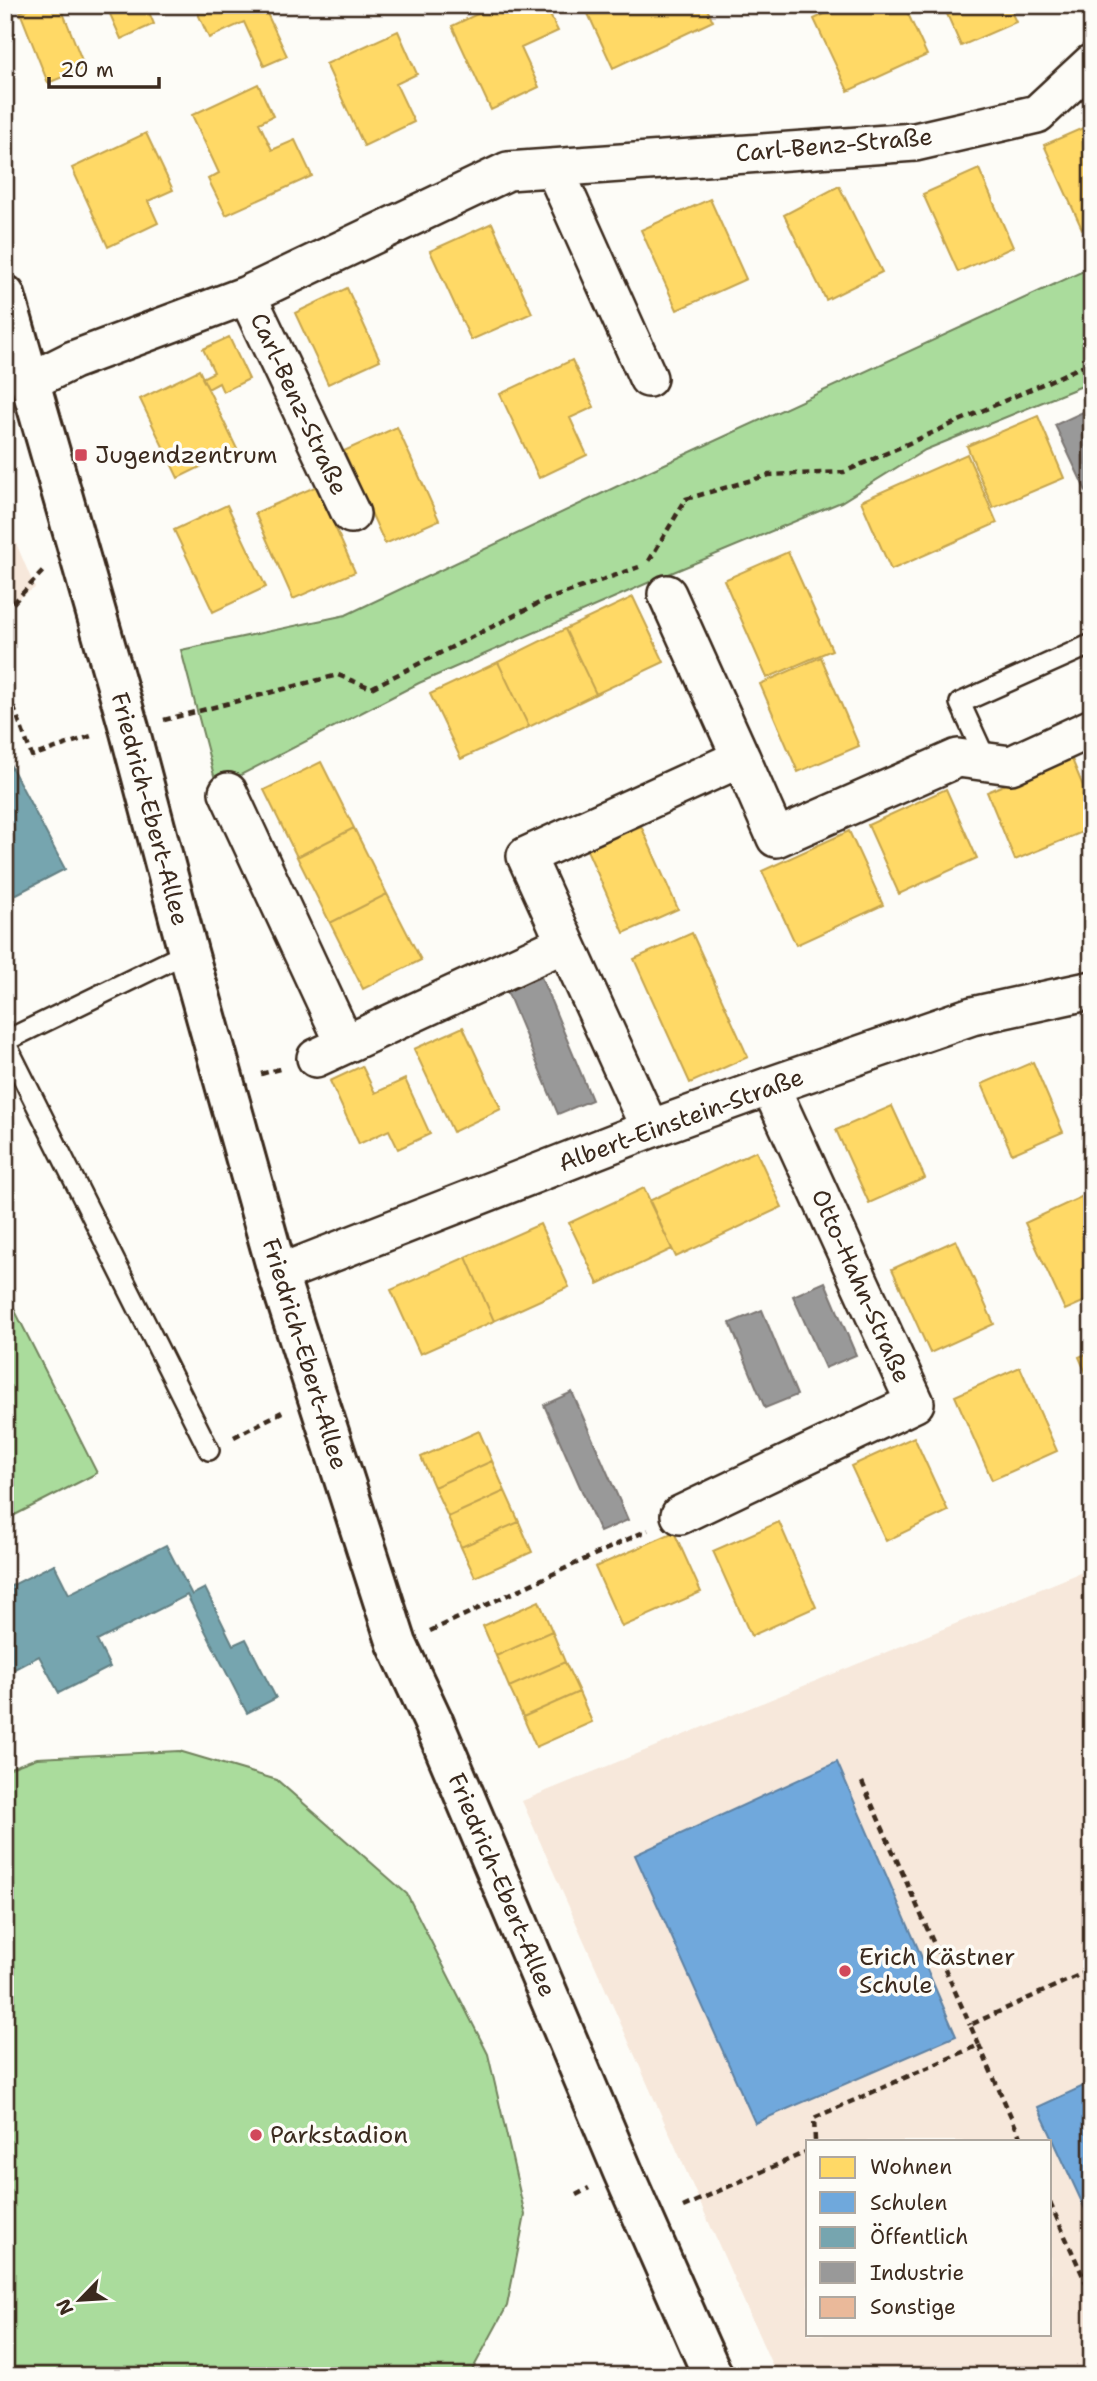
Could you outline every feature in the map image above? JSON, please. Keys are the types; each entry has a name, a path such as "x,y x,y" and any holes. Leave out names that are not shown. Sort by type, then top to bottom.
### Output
{"street":[{"name":"Carl-Benz-Straße","path":"31,381 74,360 247,295 508,171 915,142 1037,114 1092,63"},
{"path":"554,168 648,378"},
{"name":"Friedrich-Ebert-Allee","path":"5,295 129,729 278,1274 397,1644 433,1721 633,2196 713,2376"},
{"name":"Carl-Benz-Straße","path":"247,295 351,514"},
{"path":"667,594 776,838 958,758 1011,765 1092,728"},
{"path":"650,1129 526,856 741,758"},
{"path":"228,792 331,1051 565,943"},
{"name":"Albert-Einstein-Straße","path":"278,1274 650,1129 770,1086 972,1016 1092,990"},
{"name":"Otto-Hahn-Straße","path":"680,1515 915,1404 770,1086"}],"lane":[{"path":"987,762 960,703 1092,644"},
{"path":"188,952 5,1041 209,1450"}],"path":[{"path":"5,684 32,756 97,735 338,675 372,688 543,601 647,564 686,499 769,475 844,472 1089,363 1092,378"},
{"path":"5,612 49,565"},
{"path":"209,1450 286,1410"},
{"path":"397,1644 435,1630 680,1515"},
{"path":"862,1782 1022,2140"},
{"path":"970,2025 1092,1969"},
{"path":"815,2140 814,2118 979,2045"},
{"path":"683,2207 806,2152"},
{"path":"1052,2207 1092,2296"}],"shaded area":[{"path":"5,517 35,588 5,607"},
{"name":"Erich Kästner Schule","path":"1092,1568 1092,2376 777,2376 522,1801"}],"green space":[{"path":"1092,267 1092,382 925,450 841,502 419,683 217,787 181,650 346,615 643,474"},
{"path":"5,1291 97,1473 5,1520"},
{"name":"Parkstadion","path":"179,1751 277,1780 407,1894 488,2054 525,2215 507,2306 469,2376 5,2376 5,1770 37,1758"}],"building: Wohnen":[{"path":"37,5 60,5 85,68 48,83 20,12"},
{"path":"106,5 146,5 154,24 121,39"},
{"path":"194,5 263,5 287,56 264,66 244,22 209,38"},
{"path":"496,5 545,5 558,31 521,48 539,87 491,110 452,26"},
{"path":"584,5 705,5 713,21 613,68"},
{"path":"843,5 904,5 927,55 848,91 814,19"},
{"path":"943,5 1008,5 1016,22 961,46"},
{"path":"398,31 417,74 396,84 414,122 364,146 326,64"},
{"path":"258,84 273,116 259,123 272,150 295,140 312,176 226,215 208,179 219,173 192,115"},
{"path":"1092,124 1092,225 1082,229 1044,145"},
{"path":"146,133 173,190 148,201 158,223 108,247 72,168"},
{"path":"979,169 1013,247 958,272 923,194"},
{"path":"839,186 882,272 826,300 784,215"},
{"path":"710,199 746,279 677,310 641,230"},
{"path":"492,223 532,313 471,340 430,251"},
{"path":"347,288 380,360 328,384 295,313"},
{"path":"229,337 249,379 223,392 219,383 208,389 202,378 214,372 203,349"},
{"path":"572,360 594,407 570,418 587,455 539,478 500,394"},
{"path":"199,370 237,449 178,478 140,399"},
{"path":"1038,416 1064,478 993,508 967,446"},
{"path":"397,427 439,520 385,544 344,451"},
{"path":"967,454 997,523 891,570 861,501"},
{"path":"317,486 355,572 293,599 255,513"},
{"path":"227,505 266,587 213,612 174,530"},
{"path":"788,552 832,650 767,678 724,580"},
{"path":"633,597 664,662 596,694 565,629"},
{"path":"565,629 596,694 529,727 498,662"},
{"path":"821,657 859,746 798,772 760,684"},
{"path":"498,662 529,727 461,759 430,694"},
{"path":"1071,757 1092,808 1092,828 1015,860 987,792"},
{"path":"321,762 354,828 297,857 264,790"},
{"path":"946,789 977,858 899,894 868,825"},
{"path":"641,826 678,909 624,933 587,850"},
{"path":"354,828 387,894 330,923 297,857"},
{"path":"849,831 883,905 796,945 762,871"},
{"path":"387,894 421,960 363,989 330,923"},
{"path":"692,933 748,1057 690,1083 634,959"},
{"path":"463,1027 501,1109 453,1132 414,1049"},
{"path":"1033,1062 1063,1132 1012,1154 982,1084"},
{"path":"362,1066 375,1093 405,1079 430,1134 398,1149 389,1130 359,1144 330,1081"},
{"path":"892,1106 925,1178 869,1203 836,1130"},
{"path":"756,1151 782,1207 676,1257 649,1201"},
{"path":"644,1188 672,1249 598,1284 569,1223"},
{"path":"1083,1196 1092,1216 1092,1298 1065,1310 1025,1223"},
{"path":"540,1224 569,1287 494,1321 466,1257"},
{"path":"956,1240 994,1324 930,1353 892,1269"},
{"path":"466,1257 494,1321 420,1354 391,1290"},
{"path":"1092,1351 1092,1387 1079,1357"},
{"path":"1020,1367 1057,1451 992,1480 955,1396"},
{"path":"479,1431 492,1461 434,1487 421,1457"},
{"path":"914,1437 948,1511 886,1541 851,1466"},
{"path":"492,1461 505,1491 448,1517 434,1487"},
{"path":"505,1491 519,1522 461,1547 448,1517"},
{"path":"519,1522 532,1552 475,1577 461,1547"},
{"path":"779,1522 816,1607 751,1636 713,1551"},
{"path":"674,1532 701,1592 622,1627 595,1567"},
{"path":"539,1601 552,1631 496,1656 483,1626"},
{"path":"552,1631 565,1662 509,1687 496,1656"},
{"path":"565,1662 579,1692 523,1717 509,1687"},
{"path":"579,1692 592,1722 536,1747 523,1717"}],"building: Schulen":[{"path":"837,1762 956,2036 755,2123 635,1855"},
{"path":"1092,2082 1092,2224 1038,2107"}],"building: Öffentlich":[{"path":"5,755 65,869 5,900"},
{"path":"166,1545 192,1595 205,1588 233,1645 246,1639 276,1698 247,1713 187,1595 97,1641 110,1667 59,1693 39,1656 5,1674 5,1589 54,1564 69,1594"}],"building: Industrie":[{"path":"1085,411 1092,425 1092,504 1055,425"},
{"path":"541,977 592,1100 558,1114 507,991"},
{"path":"825,1282 856,1355 825,1368 793,1296"},
{"path":"762,1310 797,1395 765,1408 730,1323"},
{"path":"572,1392 628,1520 600,1532 544,1405"}],"building: Sonstige":[{"path":"255,2368 279,2376 245,2376"}],"place":[{"name":"Jugendzentrum","path":"81,455"},
{"name":"Erich Kästner Schule","path":"845,1971"},
{"name":"Parkstadion","path":"256,2135"}]}
